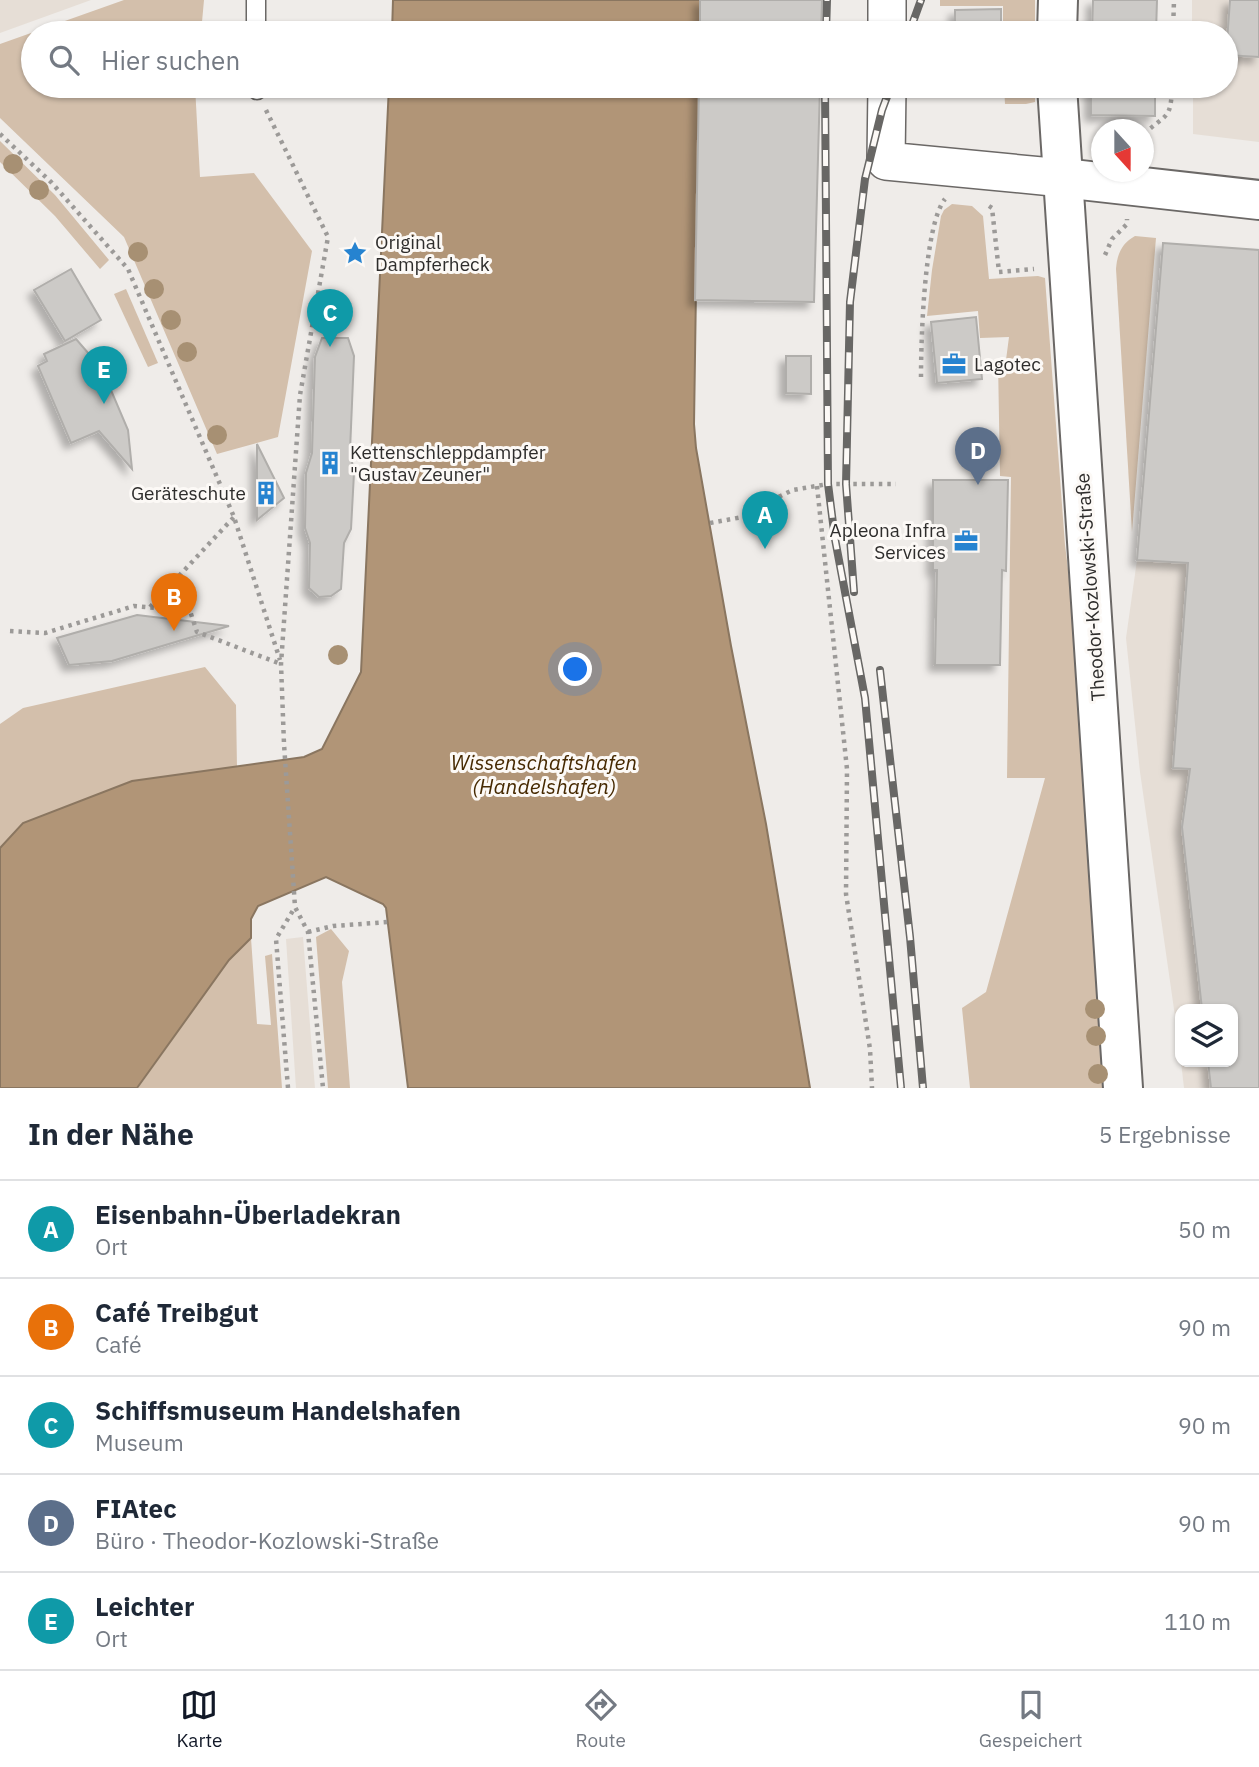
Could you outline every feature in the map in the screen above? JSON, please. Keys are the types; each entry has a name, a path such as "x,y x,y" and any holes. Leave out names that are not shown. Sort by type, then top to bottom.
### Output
{"main road":[{"path":"1057,21 1058,0"},
{"name":"Theodor-Kozlowski-Straße","path":"1058,98 1124,1088"},
{"path":"1063,178 1259,200"}],"street":[{"path":"887,0 887,21"},
{"path":"887,98 886,161 1063,178"}],"lane":[{"path":"256,0 256,21"}],"path":[{"path":"1173,21 1174,0"},
{"path":"262,98 328,237 300,395 281,664 295,906 308,932 323,1088"},
{"path":"1154,125 1168,114 1171,98"},
{"path":"0,134 51,182 128,269 234,517 281,664"},
{"path":"920,377 921,325 933,229 942,203 948,196"},
{"path":"983,203 992,208 999,272 1070,267"},
{"path":"710,523 759,514 782,494 817,486 896,484"},
{"path":"817,486 847,769 846,894 870,1049 873,1088"},
{"path":"150,608 234,517"},
{"path":"10,631 45,633 134,606 190,611 197,632 281,664"},
{"path":"288,1088 276,939 295,906"},
{"path":"308,932 333,926 388,922"}],"shaded area":[{"path":"0,0 91,0 33,21 21,21 21,25 0,33"},
{"path":"124,0 204,0 202,21 65,21"},
{"path":"940,0 1035,0 1035,21 1003,21 1003,6 940,6"},
{"path":"1192,0 1259,0 1259,142 1193,134 1193,98 1238,98 1238,21 1192,21"},
{"path":"21,37 21,98 196,98 200,177 254,173 312,251 278,437 217,454 124,237 0,118 0,44"},
{"path":"1005,98 1035,98 1035,102 1026,104 1005,104"},
{"path":"0,141 55,195 109,260 100,269 55,216 0,162"},
{"path":"952,204 972,206 983,216 989,279 1038,276 1045,278 1065,545 1073,609 1106,1088 970,1088 962,1008 986,992 1045,778 1007,778 1011,477 1000,476 998,361 1006,360 1009,337 980,338 978,311 927,316 941,216"},
{"path":"1135,236 1156,238 1132,532 1116,269 1121,249"},
{"path":"1163,243 1259,250 1259,1088 1184,1088 1182,1067 1238,1067 1238,1004 1175,1004 1175,1016 1140,772 1126,638 1137,560"},
{"path":"126,289 158,363 148,367 114,294"},
{"path":"205,667 236,705 237,768 132,781 23,823 0,848 0,724 23,708"},
{"path":"331,929 349,951 342,982 350,1088 328,1088 316,937"},
{"path":"303,937 315,1088 296,1088 286,939"},
{"path":"251,938 257,1024 271,1025 265,956 272,954 282,1088 138,1088 229,960"}],"water":[{"path":"393,0 700,0 700,21 392,21"},
{"name":"Wissenschaftshafen (Handelshafen)","path":"388,98 699,98 694,424 696,448 766,824 810,1088 408,1088 386,908 383,904 326,877 258,906 251,919 251,938 229,960 137,1088 0,1088 0,848 23,823 132,781 304,757 322,749 361,672"}],"building":[{"path":"700,0 822,0 821,21 700,21"},
{"path":"1093,0 1157,0 1156,21 1092,21"},
{"path":"1230,0 1259,0 1259,57 1238,56 1238,21 1228,21"},
{"path":"1001,9 1001,21 955,21 955,10"},
{"path":"699,98 820,98 814,302 695,300"},
{"path":"1091,98 1155,98 1155,116 1091,115"},
{"path":"1163,243 1259,250 1259,1088 1211,1088 1209,1067 1238,1067 1238,1004 1201,1004 1182,827 1190,769 1173,768 1188,563 1137,560"},
{"path":"71,269 101,320 65,341 34,290"},
{"path":"976,317 982,379 937,383 931,322"},
{"name":"Kettenschleppdampfer \"Gustav Zeuner\"","path":"322,338 348,338 354,356 350,451 354,473 351,529 344,543 341,589 331,596 319,597 309,588 310,543 305,528 306,473 312,453 315,357"},
{"path":"76,339 102,369 128,430 132,469 99,431 71,443 38,366 47,361 44,354"},
{"path":"786,356 811,356 811,394 786,393"},
{"name":"Geräteschute","path":"257,444 284,498 257,520"},
{"path":"933,480 1008,480 1006,571 1002,570 1000,665 935,665 937,570 933,570"},
{"path":"137,615 229,626 112,661 69,665 57,638"}],"railway":[{"path":"826,21 827,0"},
{"path":"913,21 921,0"},
{"path":"825,98 828,484 835,539 865,698 901,1088"},
{"path":"854,592 846,484 850,302 865,179 886,98"},
{"path":"880,670 910,937 923,1088"}],"place":[{"name":"Original Dampferheck","path":"355,253"},
{"name":"Schiffsmuseum Handelshafen","path":"330,347"},
{"name":"Lagotec","path":"954,364"},
{"name":"Leichter","path":"104,404"},
{"name":"Kettenschleppdampfer \"Gustav Zeuner\"","path":"330,463"},
{"name":"FIAtec","path":"978,485"},
{"name":"Geräteschute","path":"266,493"},
{"name":"Apleona Infra Services","path":"966,541"},
{"name":"Eisenbahn-Überladekran","path":"765,549"},
{"name":"Café Treibgut","path":"174,631"}]}
